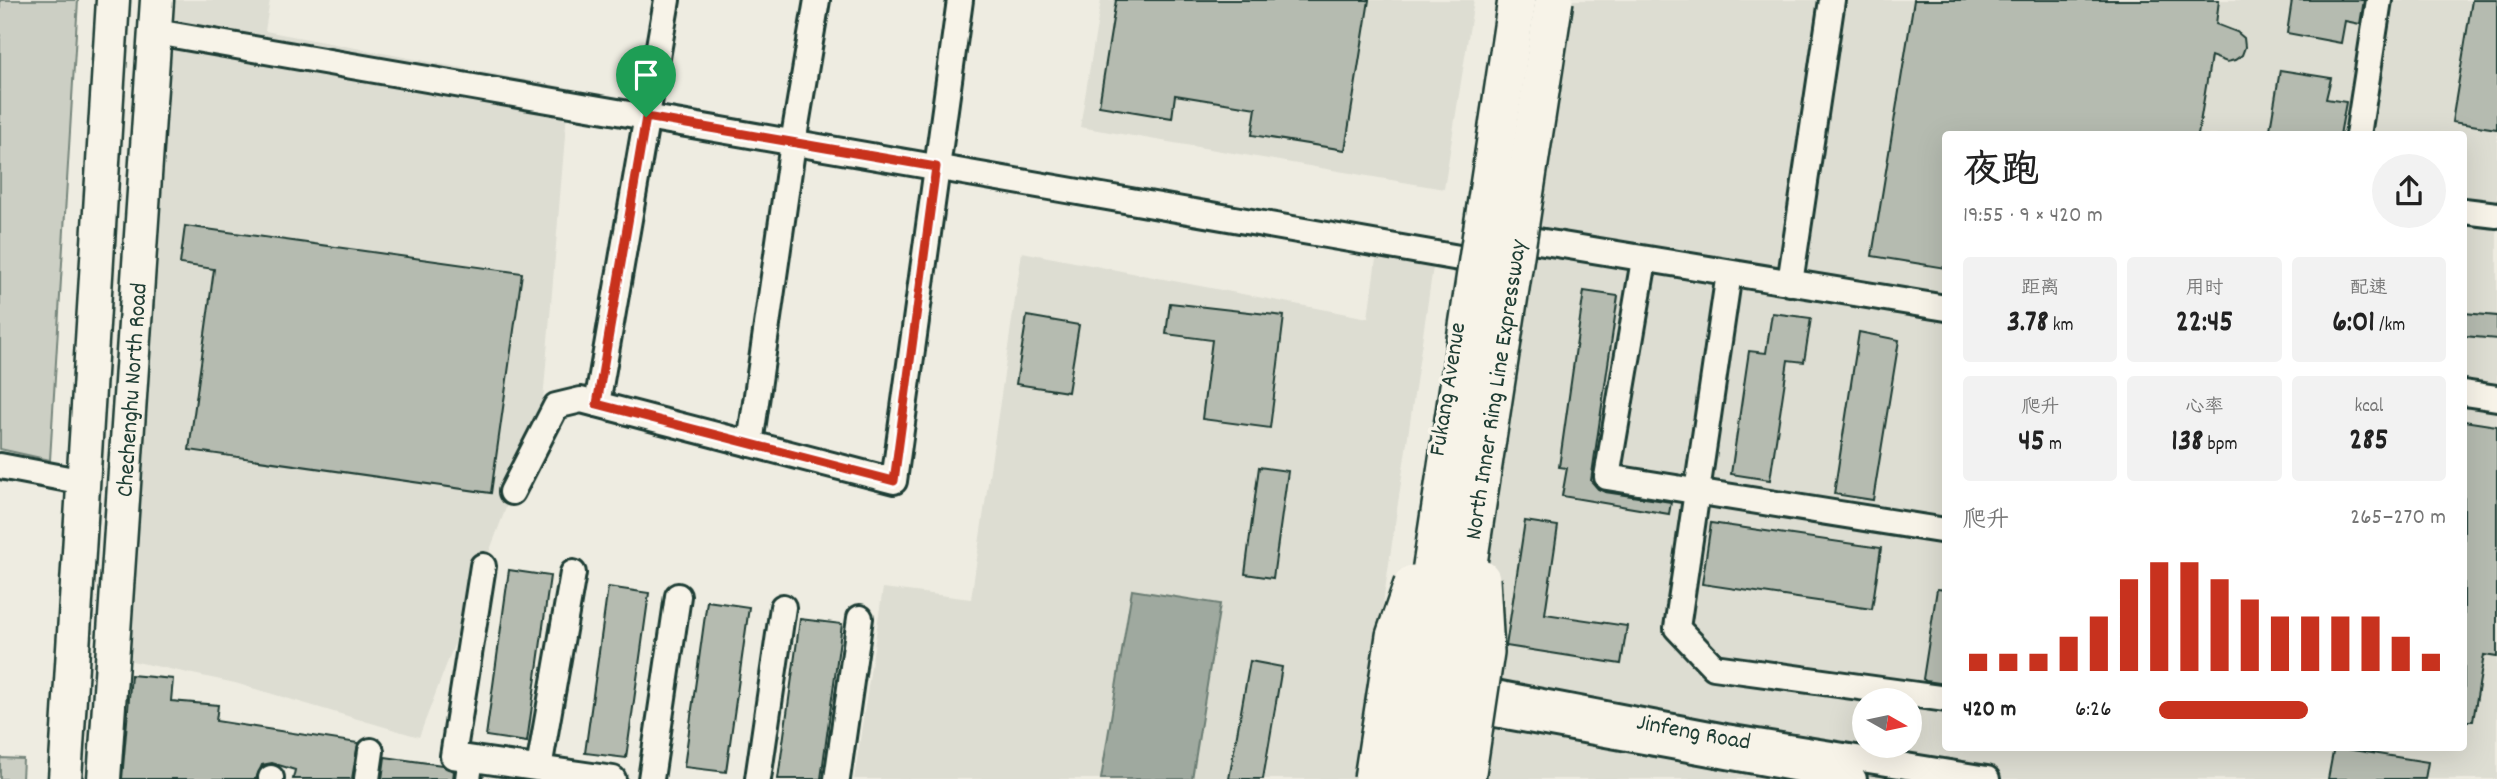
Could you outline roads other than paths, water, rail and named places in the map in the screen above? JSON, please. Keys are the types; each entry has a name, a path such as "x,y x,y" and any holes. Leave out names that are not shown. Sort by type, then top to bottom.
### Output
{"highway":[{"name":"North Inner Ring Line Expressway","path":"1435,779 1517,0"},
{"name":"North Inner Ring Line Expressway","path":"1400,779 1554,0"},
{"path":"1373,779 1395,636 1428,544 1480,369"},
{"path":"1466,779 1485,652 1480,552 1480,369"}],"main road":[{"name":"Chechenghu North Road","path":"65,779 113,0"},
{"name":"Chechenghu North Road","path":"104,779 157,0"},
{"name":"Fukang Avenue","path":"1386,779 1505,0"},
{"path":"1449,779 1568,0"}],"street":[{"path":"597,404 667,0"},
{"path":"750,444 793,143 817,0"},
{"path":"512,492 556,406 581,400 894,481 960,0"},
{"path":"1790,283 1832,0"},
{"path":"2359,131 2379,0"},
{"path":"156,32 1465,259"},
{"path":"2467,211 2497,215"},
{"path":"1532,240 1942,307"},
{"path":"1644,260 1607,477 1942,530"},
{"path":"1729,273 1677,628 1714,667 1942,698"},
{"path":"2467,393 2497,398"},
{"path":"0,466 84,482"},
{"path":"483,566 453,756 539,768 580,777 613,779"},
{"path":"539,768 573,573"},
{"path":"651,779 678,596"},
{"path":"758,779 783,607"},
{"path":"836,779 860,618"},
{"name":"Jinfeng Road","path":"1400,687 1987,779"},
{"name":"Jinfeng Road","path":"1462,697 1854,779"},
{"path":"367,779 371,751"}]}
